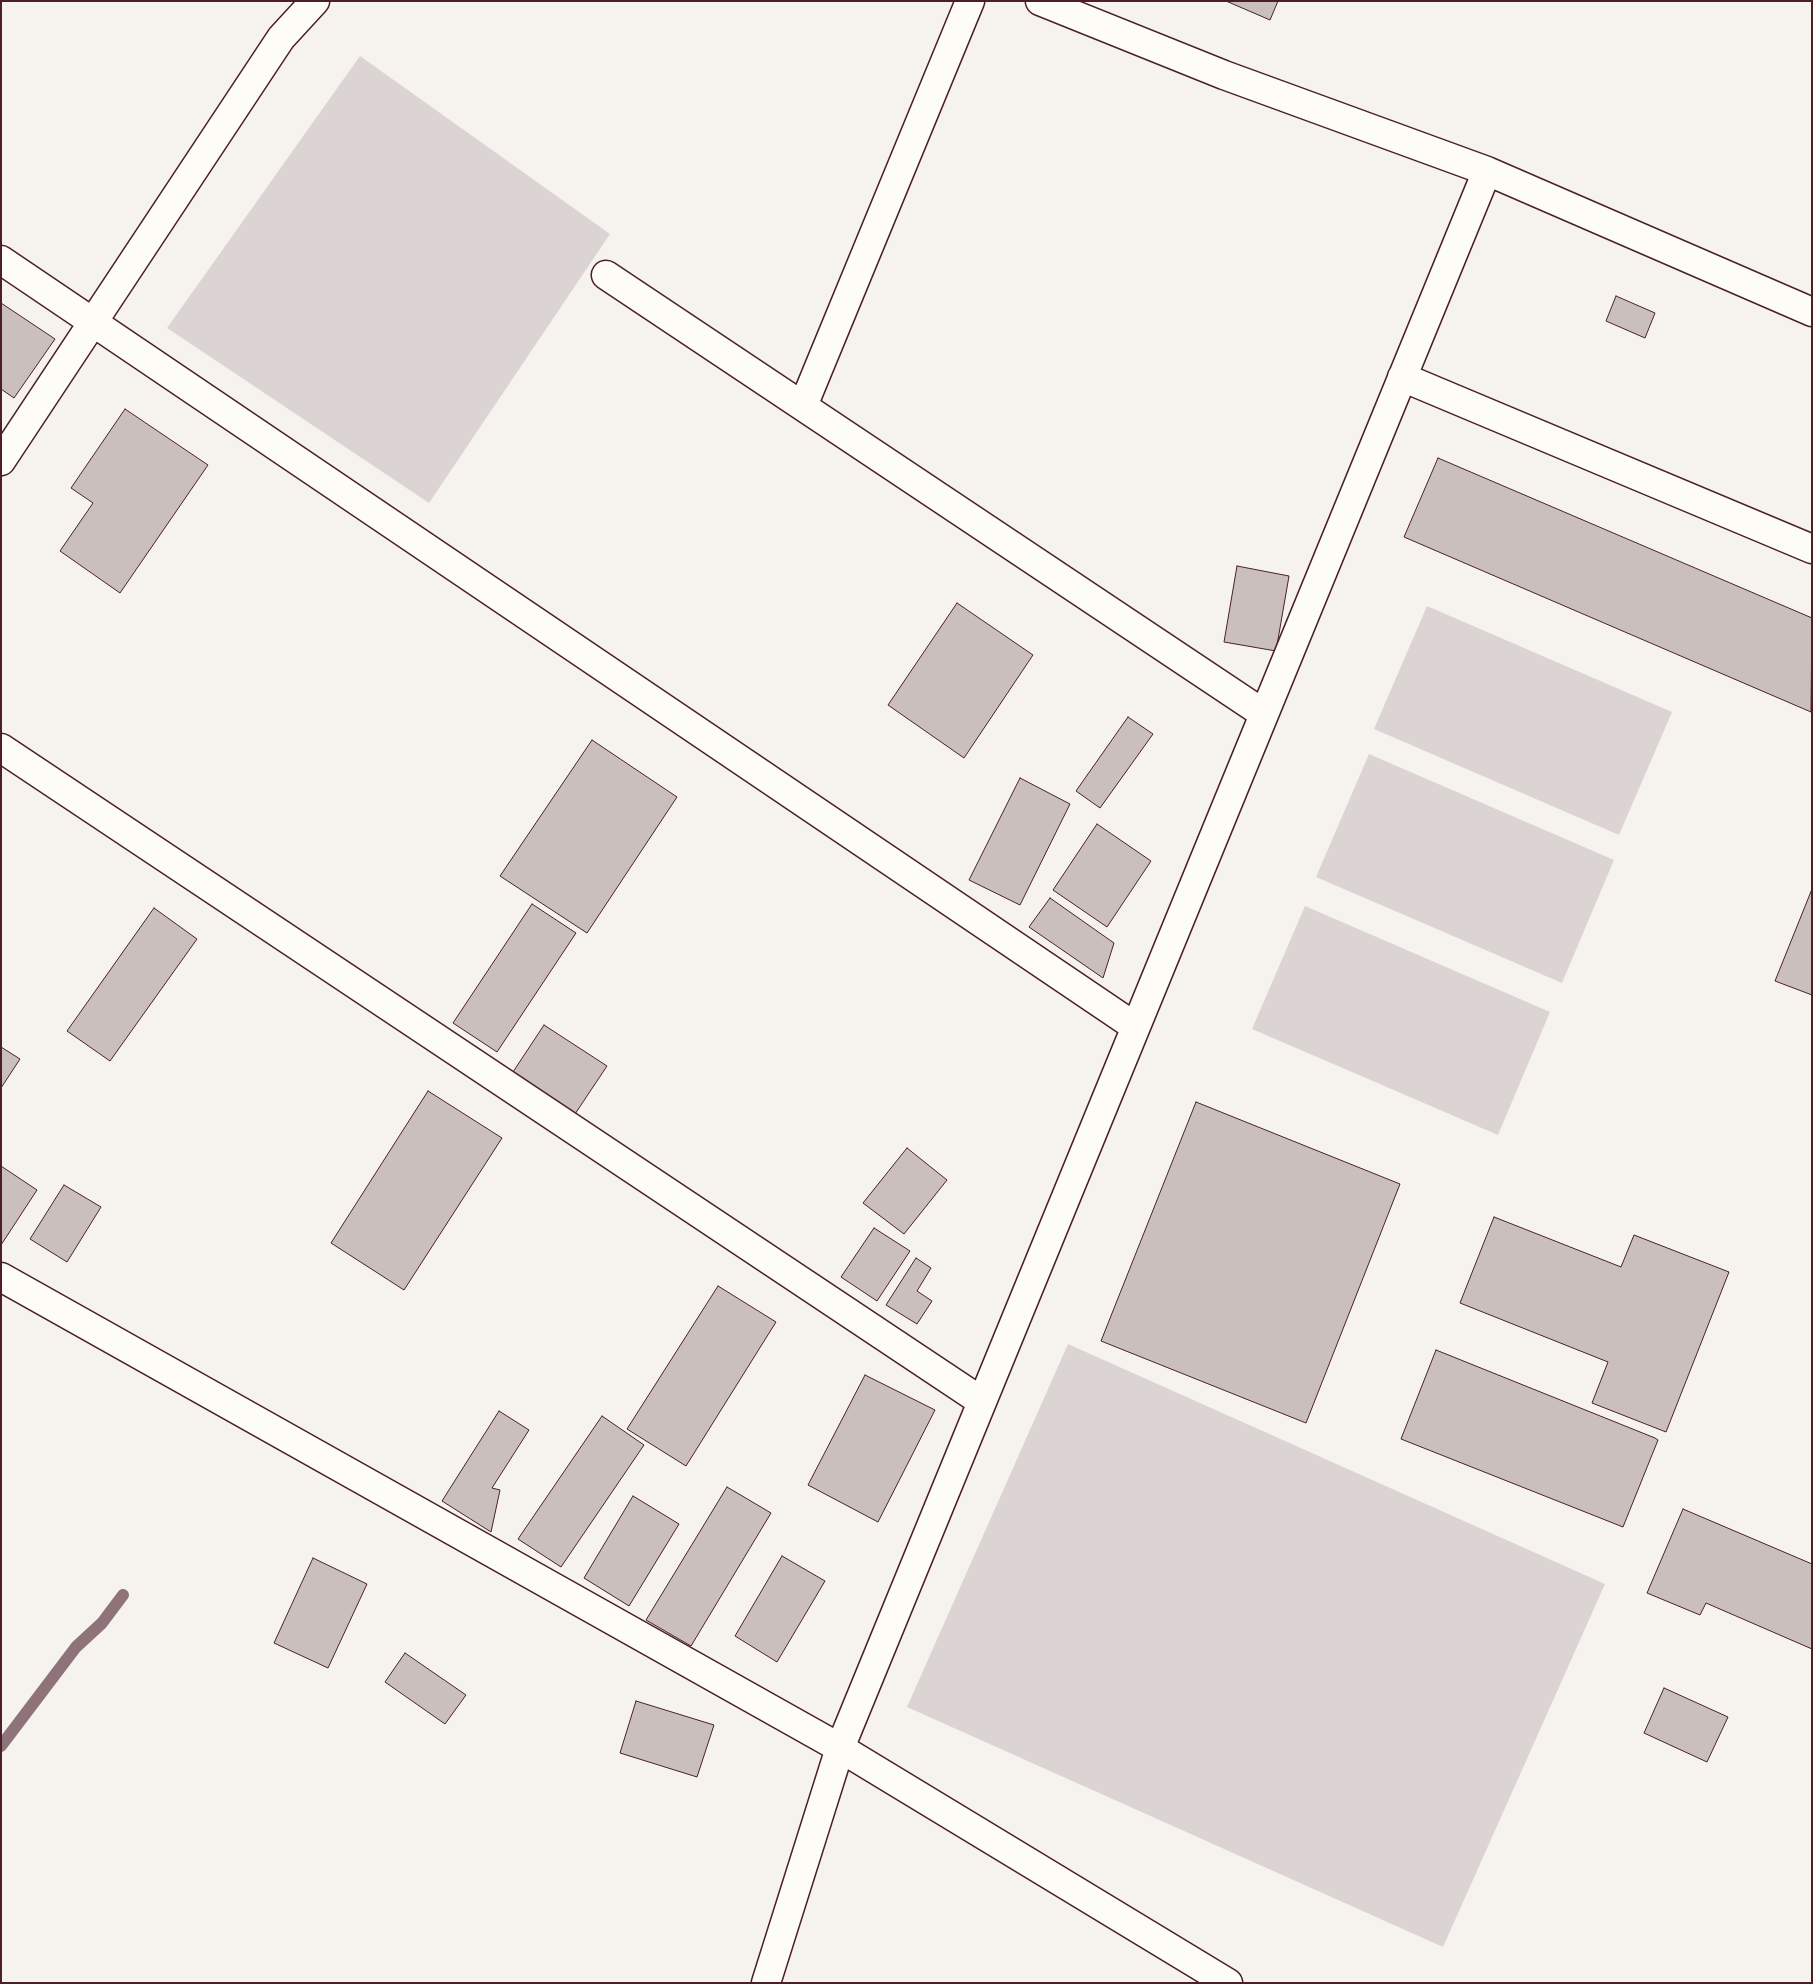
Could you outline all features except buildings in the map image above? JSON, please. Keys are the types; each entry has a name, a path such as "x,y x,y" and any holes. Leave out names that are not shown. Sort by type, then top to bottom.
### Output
{"street":[{"path":"1,461 281,38 315,1"},
{"path":"803,406 970,1"},
{"path":"1040,1 1224,76 1487,171 1812,312"},
{"path":"766,1983 840,1748 1134,1026 1487,171"},
{"path":"1,260 1134,1026"},
{"path":"606,275 1264,714"},
{"path":"1402,377 1812,549"},
{"path":"1,748 981,1401"},
{"path":"1,1277 840,1748 1228,1983"}],"shaded area":[{"path":"360,56 610,234 429,503 167,328"},
{"path":"1427,606 1672,712 1619,835 1374,729"},
{"path":"1369,754 1614,860 1562,983 1316,877"},
{"path":"1305,906 1550,1012 1498,1135 1252,1029"},
{"path":"1068,1344 1605,1584 1443,1947 907,1707"}],"waterway":[{"path":"1,1746 76,1647 102,1623 123,1595"}]}
